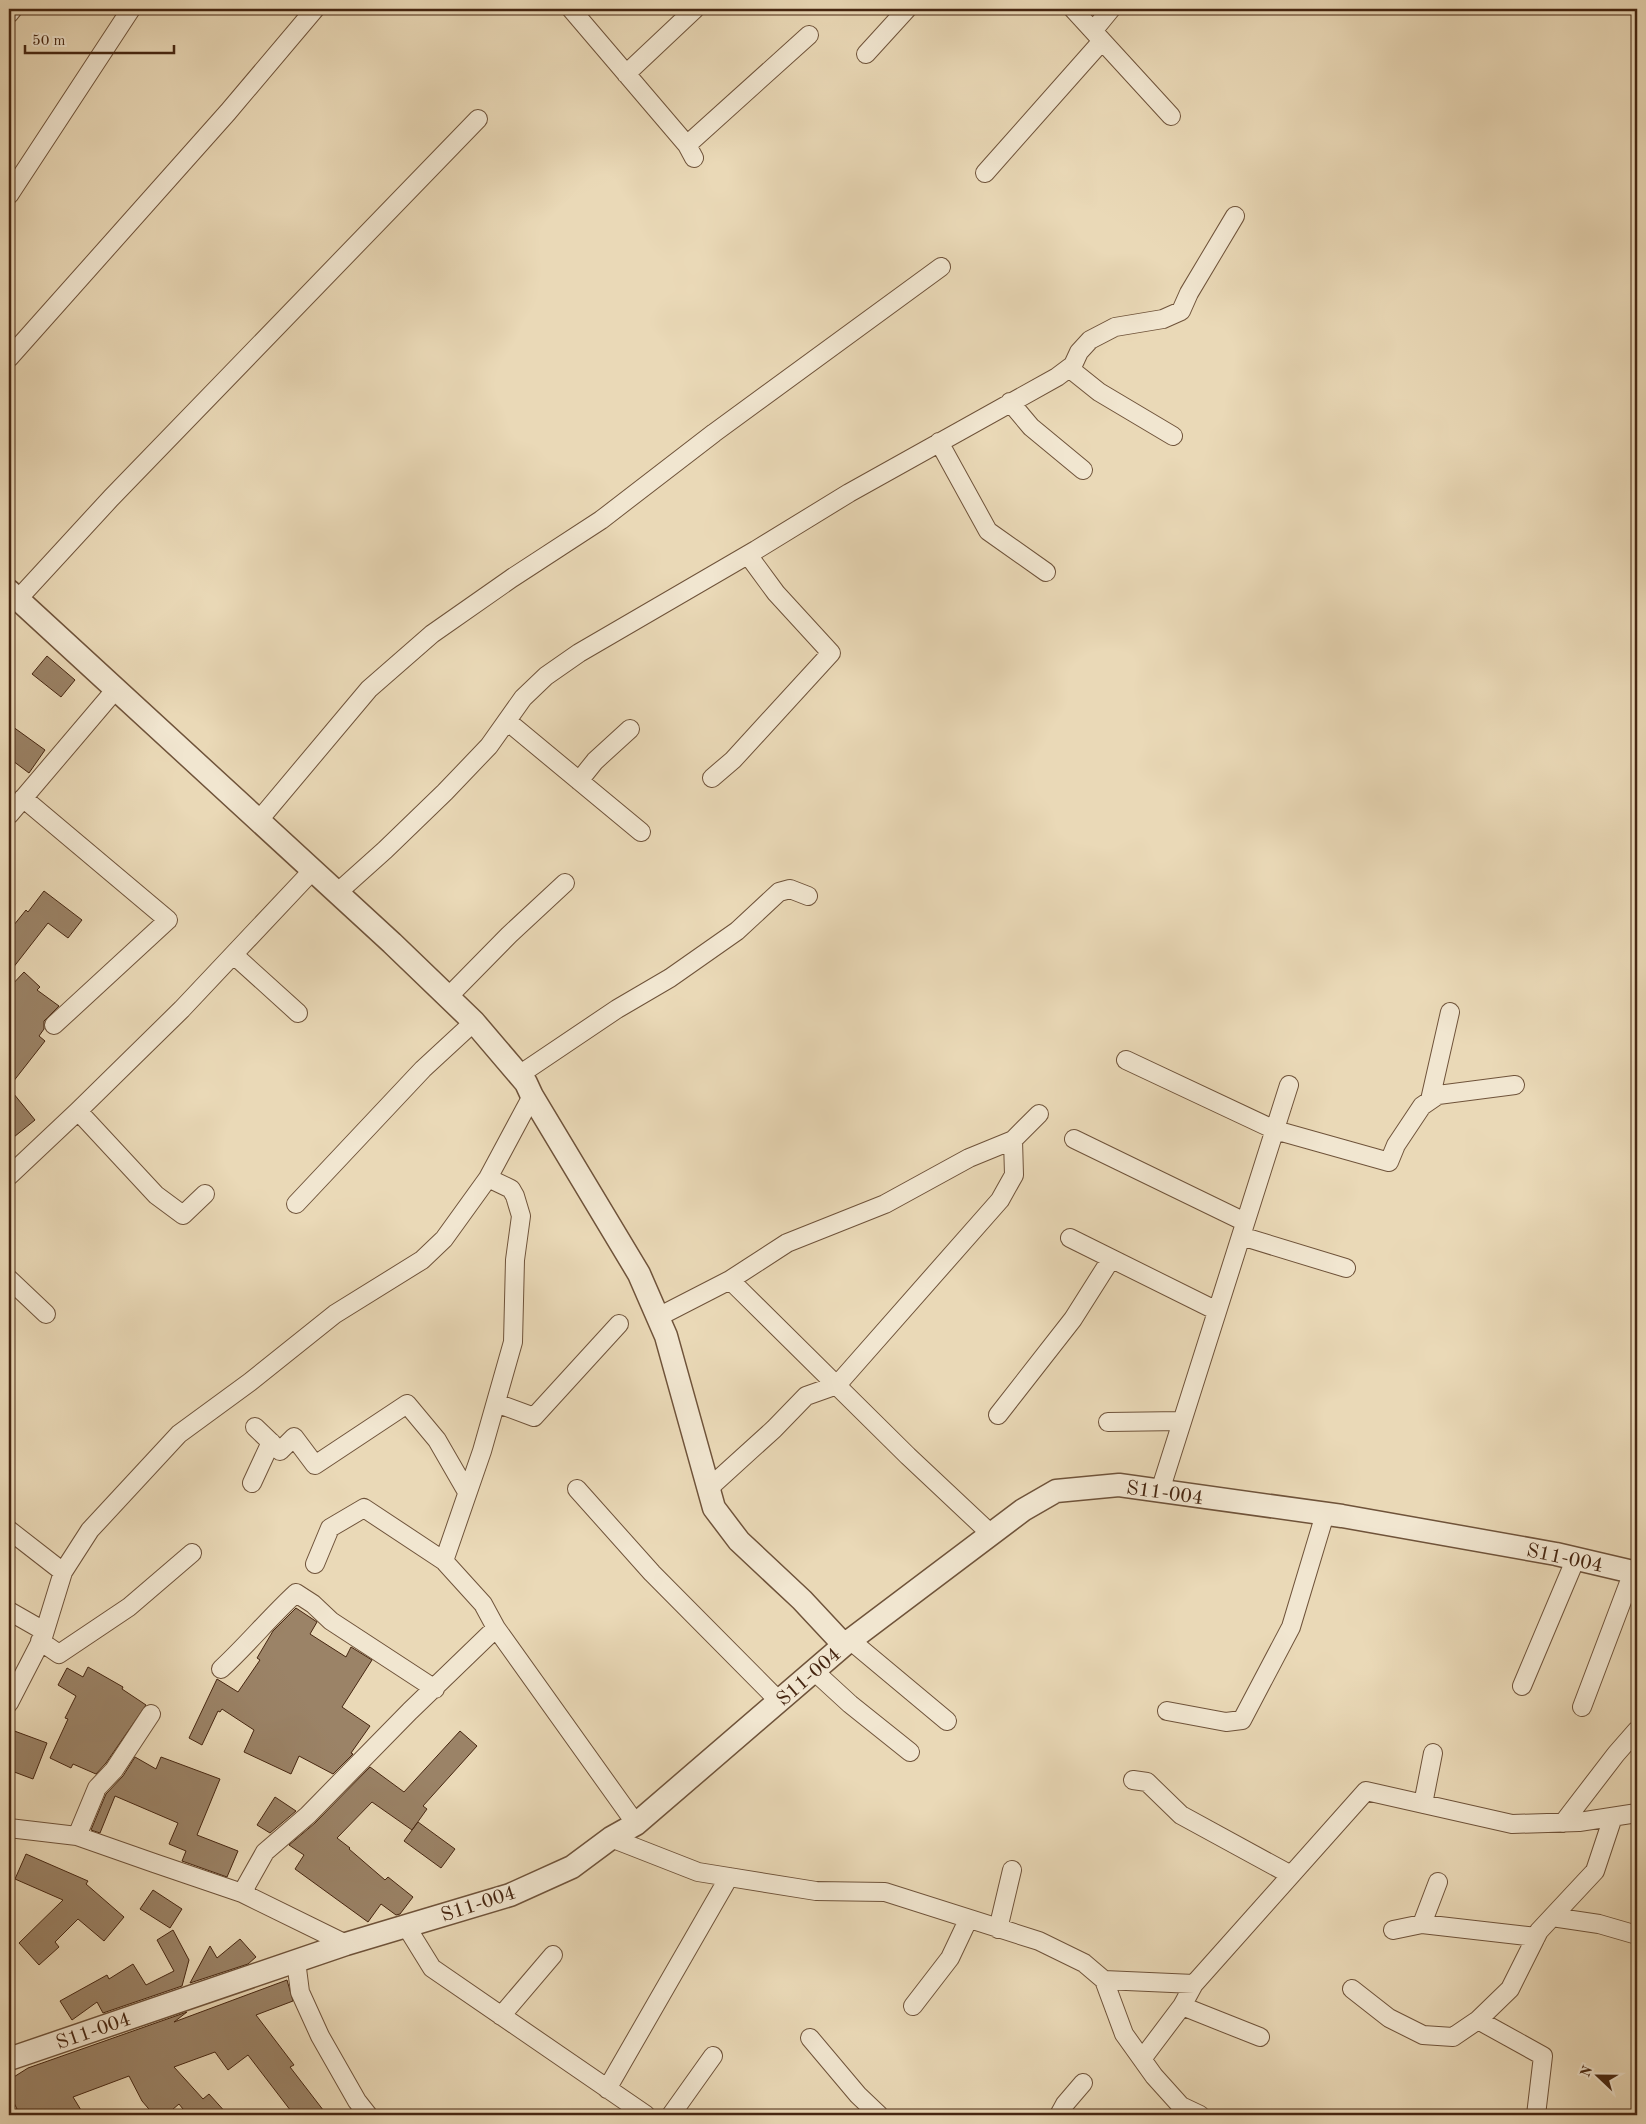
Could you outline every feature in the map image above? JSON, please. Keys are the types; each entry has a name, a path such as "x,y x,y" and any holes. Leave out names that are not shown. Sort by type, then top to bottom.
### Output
{"street":[{"path":"9,14 12,9"},
{"path":"9,195 131,9"},
{"path":"9,358 228,112 315,9"},
{"path":"571,9 690,151 809,35"},
{"path":"626,74 695,9"},
{"path":"866,54 907,9"},
{"path":"1073,9 1171,116"},
{"path":"985,174 1097,36 1111,9"},
{"path":"478,120 111,498 13,595 338,892 474,1022 526,1083 639,1274 666,1336 714,1508 739,1541 847,1642 946,1721"},
{"path":"338,892 445,792 489,746 523,698 546,676 579,653 748,555 849,493 1056,377 1069,368 1090,340 1115,327 1163,319 1181,311 1189,293 1235,216"},
{"path":"259,820 369,689 432,634 512,578 602,520 722,427 941,266"},
{"path":"1069,368 1099,392 1173,436"},
{"path":"1010,402 1031,427 1083,470"},
{"path":"939,442 988,531 1046,572"},
{"path":"712,778 733,760 831,653 776,593 748,555"},
{"path":"9,815 116,689"},
{"path":"507,721 641,832"},
{"path":"579,781 595,761 630,729"},
{"path":"23,798 168,920 54,1025"},
{"path":"10,1172 78,1112 182,1009 313,870"},
{"path":"448,997 509,935 566,883"},
{"path":"519,1075 617,1009 670,978 737,931 778,892 790,889 808,896"},
{"path":"234,955 298,1013"},
{"path":"1430,1100 1450,1012"},
{"path":"296,1204 423,1069 474,1022"},
{"path":"1126,1060 1275,1130 1389,1162 1396,1145 1422,1106 1438,1095 1515,1085"},
{"path":"1160,1491 1289,1085"},
{"path":"9,1702 42,1636 63,1572 90,1530 178,1434 250,1382 335,1314 422,1260 444,1239 488,1178 532,1096"},
{"path":"78,1112 156,1196 183,1215 205,1194"},
{"path":"658,1317 730,1280 787,1242 885,1204 969,1158 1013,1140 1039,1114"},
{"path":"1074,1139 1243,1229 1346,1268"},
{"path":"708,1488 774,1429 806,1396 837,1386 1000,1200 1014,1175 1013,1140"},
{"path":"444,1561 496,1403 513,1342 515,1260 521,1216 511,1189 488,1178"},
{"path":"1070,1238 1217,1311"},
{"path":"998,1415 1073,1319 1111,1259"},
{"path":"9,1279 46,1314"},
{"path":"730,1280 991,1534"},
{"path":"496,1403 534,1417 619,1324"},
{"path":"255,1427 280,1451 294,1437 315,1465 407,1404 437,1440 467,1492"},
{"path":"1108,1422 1182,1421"},
{"path":"252,1483 271,1442"},
{"name":"S11-004","path":"9,2059 346,1944 510,1895 572,1867 611,1838 636,1824 847,1642 1023,1510 1056,1491 1119,1485 1325,1514 1576,1558 1635,1572"},
{"path":"577,1489 652,1573 779,1702"},
{"path":"315,1564 330,1528 364,1508 444,1561 483,1604 496,1628 636,1824"},
{"path":"1167,1711 1226,1722 1242,1720 1291,1627 1325,1514"},
{"path":"9,1530 63,1572"},
{"path":"9,1611 42,1636 60,1654 128,1607 192,1553"},
{"path":"1522,1686 1576,1558"},
{"path":"1582,1707 1635,1572"},
{"path":"221,1669 239,1653 272,1614 296,1592 313,1604 331,1621 435,1689"},
{"path":"242,1893 265,1852 308,1815 410,1711 435,1689 496,1628"},
{"path":"814,1671 850,1704 910,1752"},
{"path":"77,1836 97,1788 114,1770 151,1714"},
{"path":"1563,1822 1637,1730"},
{"path":"1423,1804 1433,1753"},
{"path":"1133,1780 1147,1782 1181,1815 1291,1875"},
{"path":"1142,2060 1182,2006 1194,1984 1366,1792 1512,1824 1563,1822 1637,1813"},
{"path":"1352,1989 1389,2018 1423,2035 1453,2037 1478,2020 1510,1989 1536,1938 1552,1917 1595,1871 1613,1817"},
{"path":"9,1828 77,1836 242,1893 346,1944"},
{"path":"611,1838 698,1872 816,1891 885,1892 968,1920 1039,1941 1084,1963 1104,1980 1124,2034 1142,2060 1182,2111 1200,2115"},
{"path":"998,1929 1012,1870"},
{"path":"607,2089 729,1877"},
{"path":"1422,1924 1438,1882"},
{"path":"1552,1917 1599,1924 1637,1934"},
{"path":"913,2006 950,1958 968,1920"},
{"path":"1393,1930 1422,1924 1536,1938"},
{"path":"406,1926 432,1968 646,2115"},
{"path":"501,2016 553,1956"},
{"path":"296,1961 300,1992 320,2036 357,2100 368,2115"},
{"path":"1104,1980 1194,1984"},
{"path":"1182,2006 1260,2037"},
{"path":"1478,2020 1543,2056 1536,2115"},
{"path":"810,2038 858,2095 879,2115"},
{"path":"671,2115 713,2056"},
{"path":"1059,2115 1065,2104 1082,2083"}],"building":[{"path":"47,656 75,680 61,697 32,674"},
{"path":"9,724 45,750 29,773 9,758"},
{"path":"44,891 82,920 68,938 48,923 9,973 9,931 26,910 28,912"},
{"path":"24,972 40,987 37,990 59,1006 44,1021 44,1029 39,1036 45,1041 9,1087 9,988"},
{"path":"9,1088 35,1120 9,1141"},
{"path":"296,1608 317,1622 310,1634 346,1657 351,1647 372,1660 342,1707 370,1726 351,1753 353,1754 333,1774 299,1756 291,1774 244,1752 254,1730 222,1709 220,1712 218,1711 202,1745 189,1738 217,1679 238,1692 260,1660 257,1658 273,1631"},
{"path":"88,1667 123,1687 122,1689 146,1705 106,1763 96,1774 73,1764 71,1768 50,1758 68,1719 65,1718 76,1696 58,1685 67,1668 83,1677"},
{"path":"9,1729 47,1743 33,1779 9,1770"},
{"path":"460,1731 477,1746 423,1806 427,1809 412,1830 372,1802 337,1838 385,1880 388,1877 413,1897 400,1914 396,1915 381,1904 368,1922 295,1869 304,1855 289,1845 315,1823 370,1767 404,1792"},
{"path":"135,1757 156,1769 161,1757 220,1779 197,1835 238,1851 227,1877 182,1861 186,1851 169,1844 178,1823 115,1796 100,1833 91,1830 106,1794 123,1776"},
{"path":"275,1797 296,1811 270,1833 257,1825"},
{"path":"418,1822 455,1849 441,1868 404,1841"},
{"path":"26,1854 88,1881 86,1884 124,1917 104,1941 78,1919 55,1942 59,1947 39,1965 19,1943 63,1900 15,1879"},
{"path":"153,1890 182,1909 170,1928 140,1909"},
{"path":"173,1930 189,1960 182,1986 103,2013 97,2002 72,2020 60,2001 107,1975 109,1979 133,1964 146,1985 174,1971 157,1940"},
{"path":"240,1939 256,1957 248,1964 190,1983 210,1946 217,1958"},
{"path":"287,1980 293,2001 256,2015 294,2065 290,2067 327,2115 294,2115 248,2055 228,2070 215,2052 174,2067 203,2099 209,2094 228,2115 186,2115 179,2104 166,2115 154,2115 142,2101 129,2076 73,2097 84,2115 20,2115 9,2093 9,2080 28,2068 187,2012 174,2022"}]}
